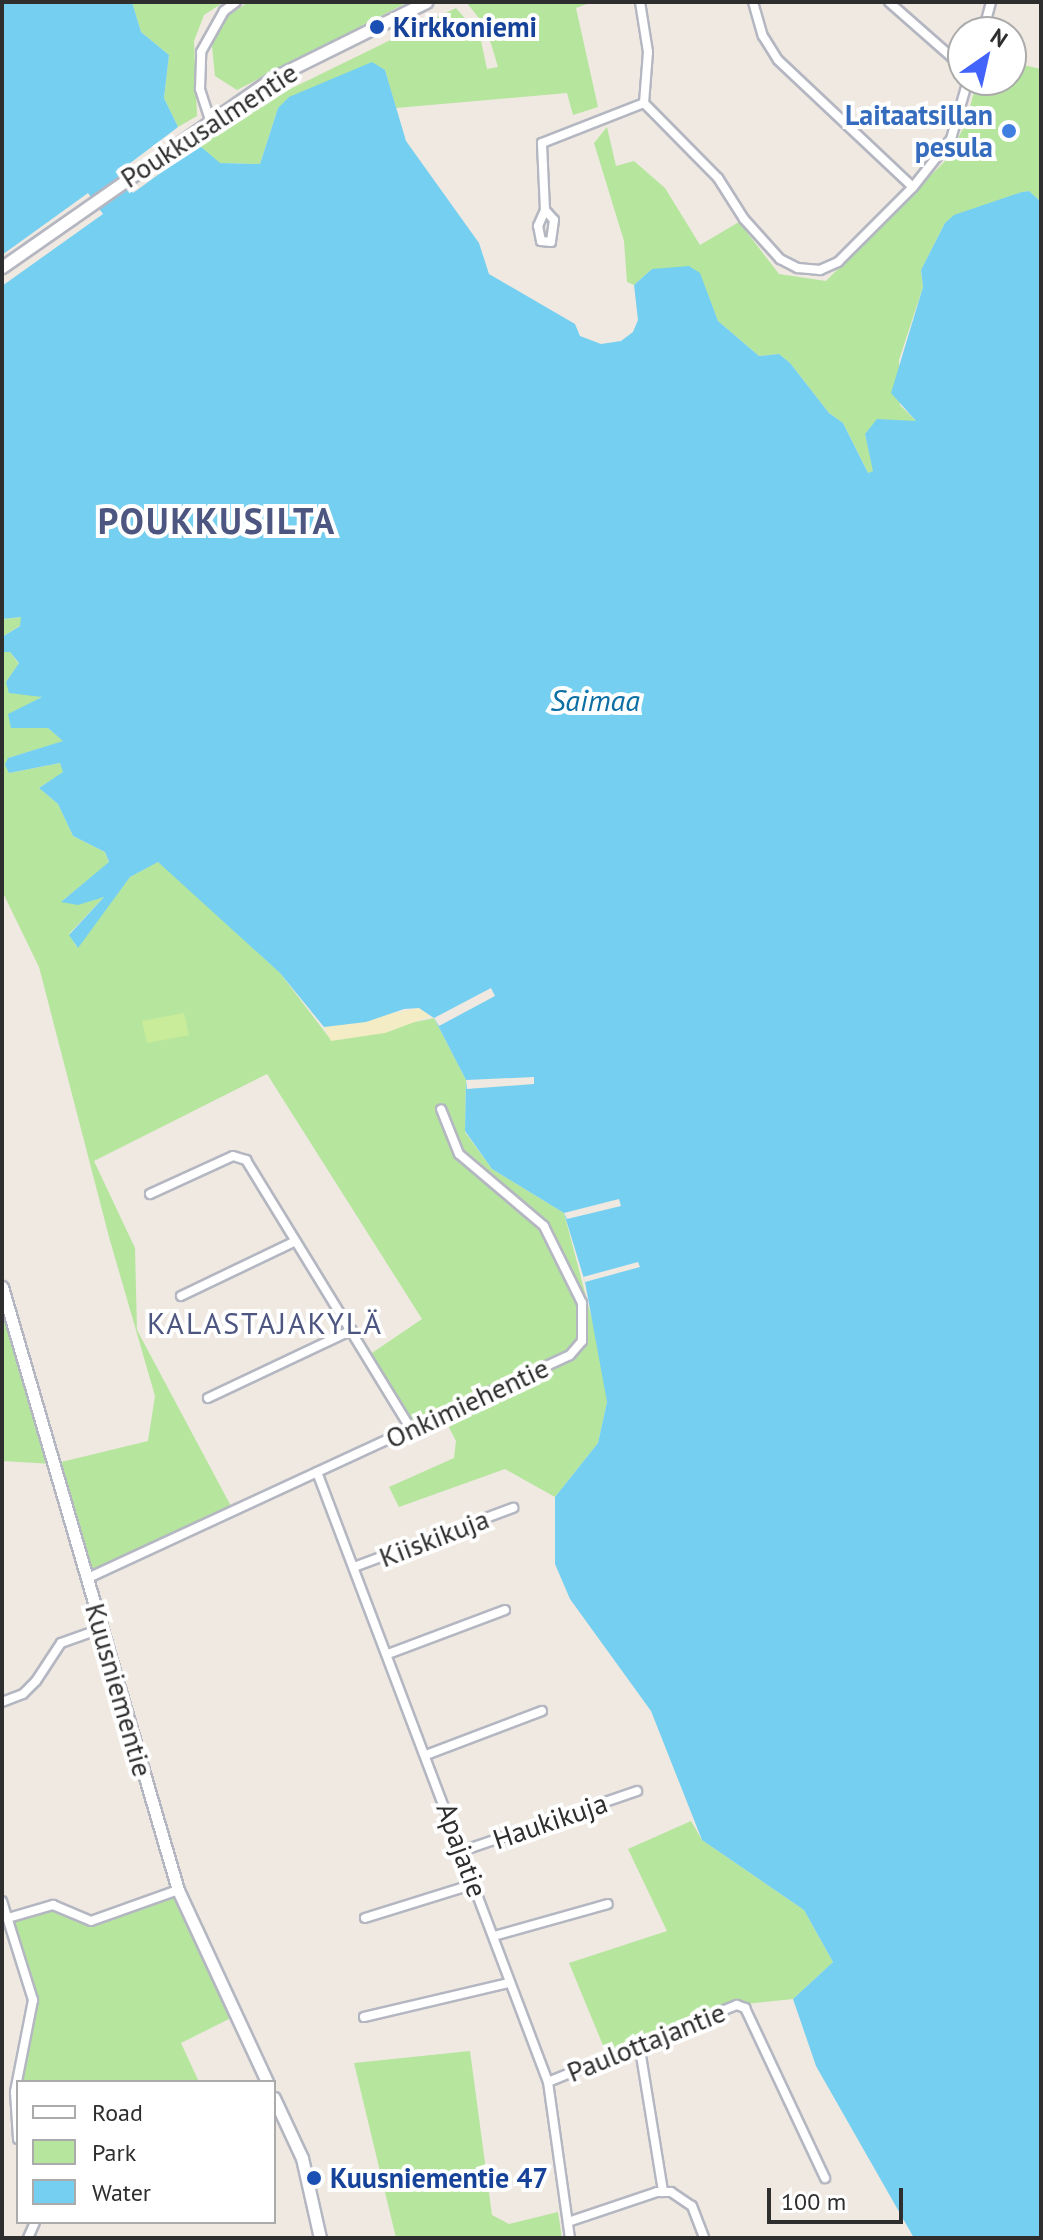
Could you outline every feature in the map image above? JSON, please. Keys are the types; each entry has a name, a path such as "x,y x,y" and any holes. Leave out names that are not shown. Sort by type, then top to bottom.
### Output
{"street":[{"path":"210,120 200,89 201,52 224,11 236,2"},
{"name":"Poukkusalmentie","path":"2,267 273,78 426,2"},
{"path":"640,2 648,52 644,103 718,178 744,219 780,259 798,268 820,270 838,262 913,187 951,139 963,96"},
{"path":"753,2 763,36 778,60 913,187"},
{"path":"889,2 947,53"},
{"path":"545,210 542,143 644,103"},
{"name":"Onkimiehentie","path":"88,1578 570,1355 582,1341 582,1303 544,1226 459,1154 441,1109"},
{"path":"150,1194 240,1156 352,1330 411,1429"},
{"path":"181,1296 296,1241"},
{"name":"Kuusniementie","path":"2,1287 178,1890 266,2080"},
{"path":"208,1398 352,1330"},
{"name":"Apajatie","path":"317,1472 548,2082 570,2238"},
{"name":"Kiiskikuja","path":"354,1567 513,1508"},
{"path":"388,1654 505,1610"},
{"path":"2,1702 23,1694 36,1681 61,1643 100,1629"},
{"path":"426,1755 542,1711"},
{"name":"Haukikuja","path":"462,1851 637,1791"},
{"path":"365,1918 474,1884"},
{"path":"8,1918 53,1905 91,1921 178,1890"},
{"path":"2,1901 33,2000 17,2080"},
{"path":"494,1936 608,1904"},
{"path":"364,2017 509,1983"},
{"name":"Paulottajantie","path":"548,2082 737,2005 745,2008 825,2178"},
{"path":"639,2043 663,2192"},
{"path":"16,2087 16,2108"},
{"path":"276,2102 302,2158 320,2238"},
{"path":"568,2222 663,2192 692,2206 704,2238"}],"green space":[{"path":"224,2 204,15 194,41 197,116 178,127 164,98 169,55 141,32 132,3"},
{"path":"248,2 408,2 237,90 215,76 212,46 221,21"},
{"path":"466,2 592,2 576,8 598,107 573,115 567,93 396,108 385,70 278,108 260,164 219,163 199,145 204,136 243,112 456,8 480,36 487,69 498,67 486,27"},
{"path":"1027,66 1041,69 1041,202 1029,191 1023,192 945,223 921,270 923,287 899,360 900,405 917,422 865,434 874,471 868,473 843,423 829,413 790,363 779,354 759,356 718,321 699,273 652,269 634,285 627,282 624,241 594,143 607,127 616,166 634,161 665,188 700,245 739,222 779,274 826,281 947,159 966,123 973,96 1027,96"},
{"path":"21,617 21,625 2,637 2,619"},
{"path":"2,652 10,652 19,664 6,682 42,697 9,714 48,728 64,741 8,758 9,773 60,763 64,772 39,788 58,804 73,836 105,852 109,863 62,901 78,904 104,897 69,934 77,947 130,877 157,862 167,866 280,973 331,1040 434,1018 466,1080 465,1132 492,1169 564,1213 603,1361 607,1402 598,1443 555,1497 505,1469 399,1507 389,1487 454,1458 456,1441 442,1414 411,1429 366,1357 422,1319 267,1074 94,1161 135,1248 137,1330 232,1508 88,1578 53,1464 148,1441 155,1396 109,1237 39,967 2,891"},
{"path":"184,1013 189,1035 147,1043 142,1021"},
{"path":"2,1287 53,1464 2,1461"},
{"path":"691,1821 702,1840 804,1910 833,1962 793,1999 737,2005 607,2055 569,1963 667,1931 628,1849"},
{"path":"176,1894 231,2018 181,2043 198,2080 17,2080 33,2000 8,1918 53,1905 91,1921"},
{"path":"470,2051 492,2215 509,2224 558,2212 562,2238 396,2238 354,2063"}],"sand":[{"path":"419,1008 431,1016 385,1033 331,1041 324,1027"}],"water":[{"name":"Saimaa","path":"2,2 132,2 141,32 169,55 164,98 178,127 117,173 133,193 199,145 220,163 260,164 278,108 289,97 372,62 385,70 406,141 479,243 489,274 575,324 580,336 601,344 621,341 633,332 638,320 634,285 652,269 689,266 700,273 718,321 759,356 779,354 790,363 829,413 843,423 868,473 873,471 865,434 877,419 916,421 891,393 923,287 921,270 945,223 954,215 1022,192 1029,191 1041,202 1041,2238 914,2238 816,2066 793,1999 833,1962 804,1910 702,1840 651,1711 570,1599 555,1564 555,1497 598,1443 607,1402 585,1282 564,1213 492,1169 465,1131 466,1080 434,1018 419,1008 404,1009 366,1022 324,1027 280,973 158,862 130,877 78,948 69,935 104,897 78,905 61,902 109,862 105,852 73,836 58,804 39,788 63,772 60,763 9,773 5,765 8,758 63,741 48,728 11,728 8,714 42,697 9,693 6,682 19,663 10,652 2,652 2,637 20,626 21,617 2,619 2,286 103,214 88,193 2,255"}],"pier":[{"path":"491,988 495,996 439,1026 434,1018"},
{"path":"534,1077 534,1084 467,1089 466,1080"},
{"path":"619,1199 621,1206 567,1219 564,1213"},
{"path":"638,1262 640,1267 585,1282 583,1277"}],"place":[{"name":"Kirkkoniemi","path":"377,27"},
{"name":"Laitaatsillan pesula","path":"1009,131"},
{"name":"Kuusniementie 47","path":"314,2178"}],"district":[{"name":"POUKKUSILTA","path":"217,521"},
{"name":"KALASTAJAKYLÄ","path":"265,1323"}]}
